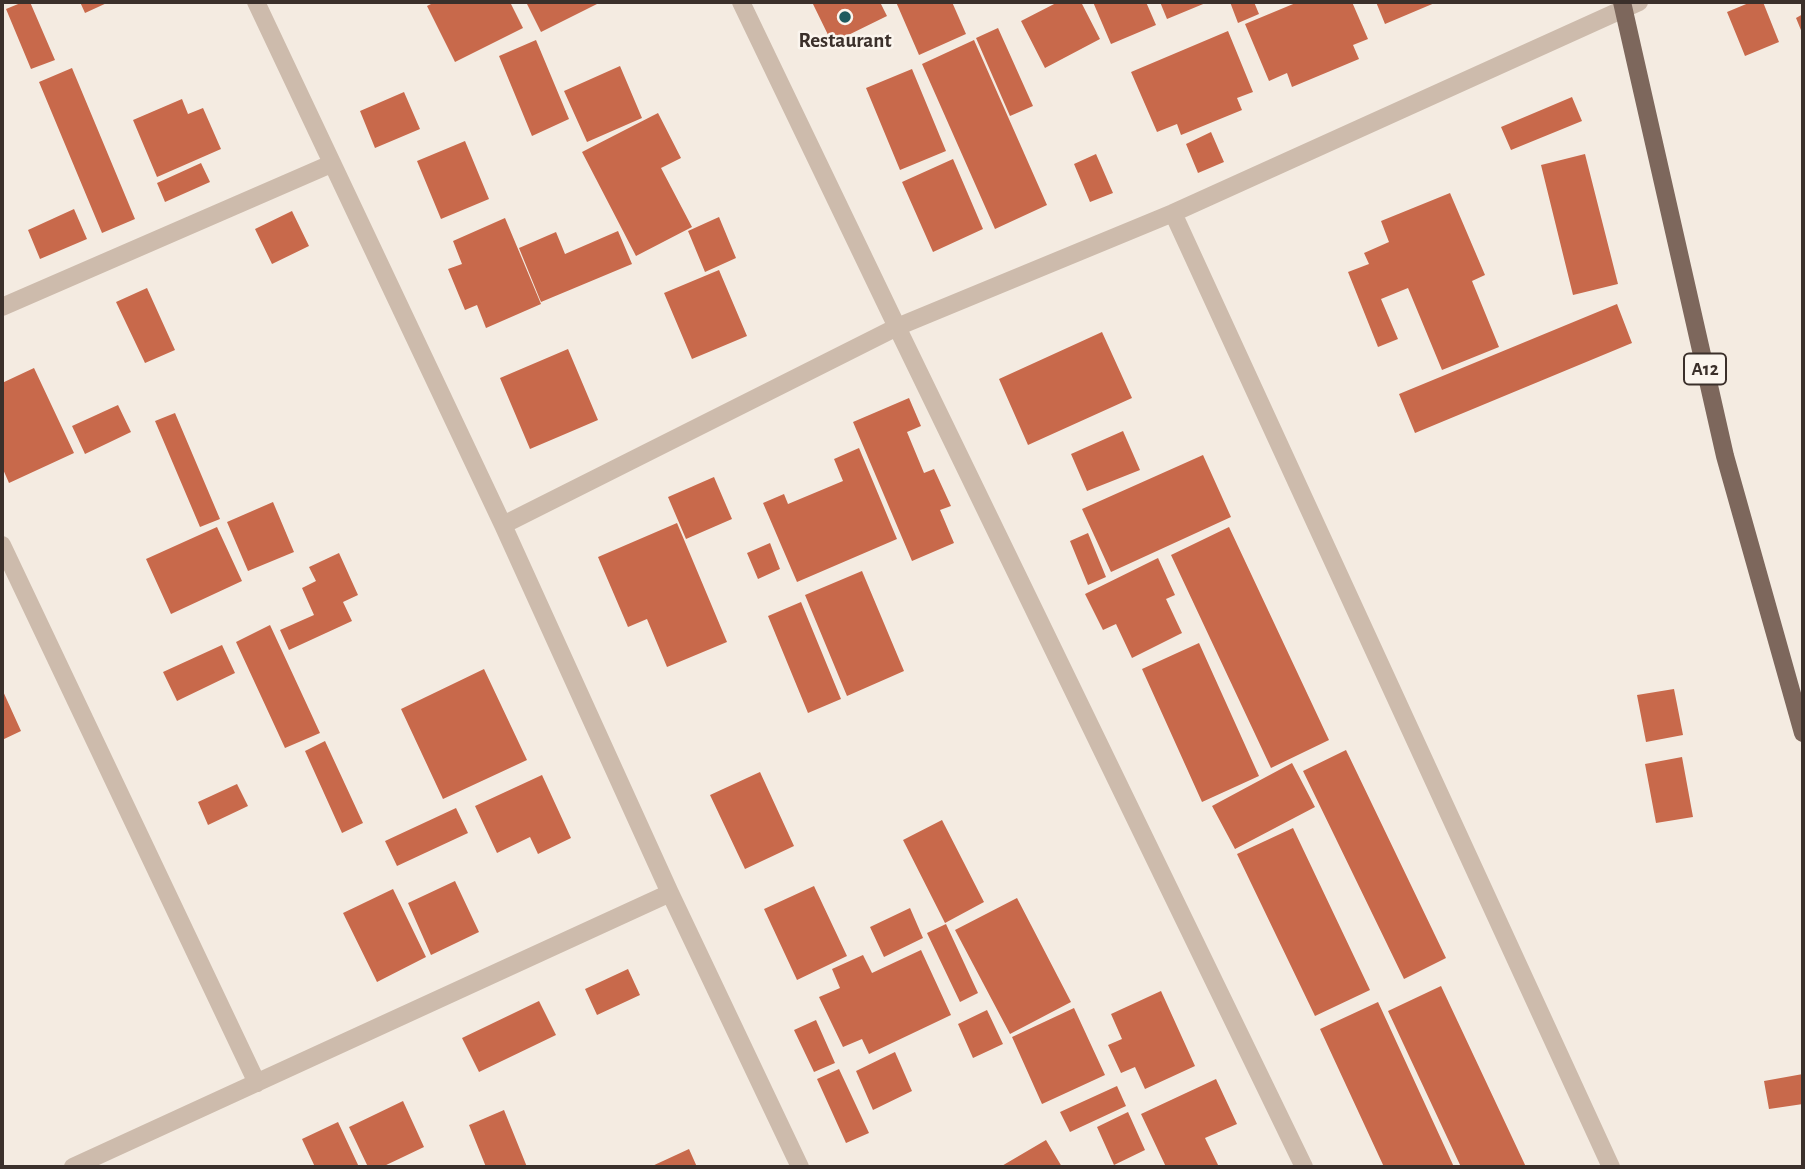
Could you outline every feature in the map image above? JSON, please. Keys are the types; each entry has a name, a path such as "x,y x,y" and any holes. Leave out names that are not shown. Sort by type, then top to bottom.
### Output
{"main road":[{"name":"A12","path":"1629,4 1725,456 1803,733"}],"street":[{"path":"256,2 503,525 670,893 800,1167"},
{"path":"741,2 1304,1167"},
{"path":"503,525 897,327 1173,213 1629,4"},
{"path":"2,307 331,164"},
{"path":"1173,213 1612,1167"},
{"path":"2,545 257,1083"},
{"path":"73,1167 670,893"}],"building":[{"path":"30,2 55,60 31,69 6,9"},
{"path":"80,2 109,2 85,13"},
{"path":"435,2 510,2 523,28 455,62 427,6"},
{"path":"526,2 601,2 541,32"},
{"path":"812,2 880,2 887,16 832,43"},
{"path":"896,2 952,2 966,34 919,55"},
{"path":"1058,2 1081,2 1100,39 1045,68 1021,21"},
{"path":"1093,2 1146,2 1156,25 1111,44"},
{"path":"1160,2 1208,2 1167,19"},
{"path":"1230,2 1254,2 1259,14 1238,23"},
{"path":"1298,2 1352,2 1368,39 1353,45 1359,59 1292,87 1287,73 1269,81 1245,24"},
{"path":"1376,2 1437,2 1385,24"},
{"path":"1751,2 1763,2 1779,42 1745,56 1727,12"},
{"path":"1803,14 1803,35 1796,18"},
{"path":"998,28 1033,106 1010,116 976,38"},
{"path":"1228,31 1253,92 1237,98 1242,110 1181,135 1177,124 1157,132 1131,72"},
{"path":"536,40 569,119 532,136 499,56"},
{"path":"974,40 1047,205 995,229 922,64"},
{"path":"620,66 642,118 587,142 564,91"},
{"path":"72,68 135,219 102,233 39,82"},
{"path":"912,69 946,151 900,170 866,88"},
{"path":"404,92 420,129 375,148 360,111"},
{"path":"1572,97 1582,121 1511,150 1501,127"},
{"path":"182,99 188,114 203,108 221,149 157,177 133,120"},
{"path":"658,113 681,158 661,168 692,227 636,256 582,152"},
{"path":"1211,132 1224,162 1198,173 1186,144"},
{"path":"465,141 489,199 441,219 417,161"},
{"path":"1096,154 1113,193 1090,202 1074,164"},
{"path":"1585,154 1618,284 1573,295 1541,165"},
{"path":"953,159 983,229 933,252 902,182"},
{"path":"201,163 210,182 165,202 157,183"},
{"path":"1450,193 1485,275 1472,281 1499,347 1442,370 1408,288 1381,299 1398,339 1378,347 1348,272 1369,264 1364,253 1389,242 1381,221"},
{"path":"74,209 87,239 40,259 28,230"},
{"path":"292,211 309,246 272,264 255,229"},
{"path":"719,217 736,258 705,272 688,231"},
{"path":"505,218 541,304 486,328 477,305 465,310 448,269 462,264 453,241"},
{"path":"618,231 632,264 541,302 519,248 556,232 565,254"},
{"path":"719,270 747,336 692,359 664,293"},
{"path":"147,288 175,350 145,363 116,302"},
{"path":"1617,304 1632,343 1415,433 1399,394"},
{"path":"1102,332 1132,398 1028,445 999,379"},
{"path":"568,349 598,420 530,449 500,378"},
{"path":"34,368 74,453 9,483 2,467 2,383"},
{"path":"909,398 921,426 907,432 924,473 934,469 951,506 940,510 954,543 912,561 853,422"},
{"path":"118,405 131,432 85,454 72,426"},
{"path":"175,413 220,519 200,527 155,421"},
{"path":"1123,431 1140,470 1087,491 1071,454"},
{"path":"859,448 897,539 797,582 763,503 784,494 788,504 843,481 834,459"},
{"path":"1203,455 1231,517 1111,572 1082,509"},
{"path":"714,477 732,519 686,539 668,497"},
{"path":"273,502 294,552 248,571 227,522"},
{"path":"677,523 727,642 667,667 647,619 628,627 598,557"},
{"path":"217,527 242,581 171,614 146,559"},
{"path":"1229,527 1329,740 1271,768 1171,555"},
{"path":"1088,533 1106,577 1088,585 1070,541"},
{"path":"770,543 780,569 758,579 747,553"},
{"path":"339,553 358,595 343,602 352,621 289,650 280,630 314,615 302,588 316,581 309,567"},
{"path":"1158,558 1175,595 1166,599 1182,633 1132,658 1116,624 1103,630 1085,594"},
{"path":"862,571 904,671 847,696 805,595"},
{"path":"801,602 841,699 808,713 768,616"},
{"path":"270,625 320,733 285,748 236,642"},
{"path":"1199,643 1259,776 1202,802 1142,669"},
{"path":"222,645 235,673 177,701 163,672"},
{"path":"484,669 527,760 443,799 401,709"},
{"path":"2,689 21,731 2,740"},
{"path":"1674,689 1683,735 1646,742 1637,695"},
{"path":"325,741 363,823 342,833 305,751"},
{"path":"1346,750 1446,958 1404,979 1303,771"},
{"path":"1682,757 1693,817 1656,823 1645,764"},
{"path":"1292,763 1315,807 1235,849 1212,806"},
{"path":"760,772 794,846 745,869 710,795"},
{"path":"542,775 571,838 538,854 530,837 497,853 475,806"},
{"path":"237,784 248,806 208,825 198,802"},
{"path":"456,808 468,833 397,866 385,841"},
{"path":"942,820 984,902 945,923 903,840"},
{"path":"1293,828 1370,990 1315,1016 1237,854"},
{"path":"455,881 479,932 431,955 408,903"},
{"path":"814,886 847,956 797,980 764,909"},
{"path":"393,889 426,957 377,982 343,913"},
{"path":"1017,898 1071,1002 1010,1034 955,930"},
{"path":"910,908 923,938 884,957 870,927"},
{"path":"946,924 978,993 960,1002 927,933"},
{"path":"921,950 951,1015 869,1054 862,1039 843,1047 819,997 840,988 832,969 863,955 872,973"},
{"path":"628,969 640,995 597,1015 585,989"},
{"path":"1441,986 1526,1167 1461,1167 1388,1011"},
{"path":"1161,991 1195,1066 1145,1089 1135,1067 1121,1073 1108,1045 1122,1039 1111,1014"},
{"path":"539,1001 556,1035 479,1072 462,1038"},
{"path":"1378,1002 1454,1167 1384,1167 1320,1029"},
{"path":"1074,1008 1105,1075 1042,1104 1012,1037"},
{"path":"987,1010 1003,1044 973,1058 958,1024"},
{"path":"816,1020 835,1063 814,1072 794,1030"},
{"path":"895,1052 912,1091 873,1110 856,1071"},
{"path":"839,1069 869,1133 846,1143 817,1079"},
{"path":"1803,1074 1803,1104 1769,1109 1764,1081"},
{"path":"1216,1079 1237,1124 1205,1138 1219,1167 1166,1167 1141,1114"},
{"path":"1117,1086 1126,1106 1070,1132 1060,1112"},
{"path":"403,1101 424,1147 382,1167 368,1167 349,1127"},
{"path":"504,1110 527,1167 486,1167 469,1125"},
{"path":"1128,1112 1145,1150 1114,1165 1097,1127"},
{"path":"338,1122 359,1167 315,1167 302,1139"},
{"path":"1046,1140 1062,1167 1000,1167"},
{"path":"689,1149 697,1167 650,1167"}],"place":[{"name":"Restaurant","path":"845,17"}]}
